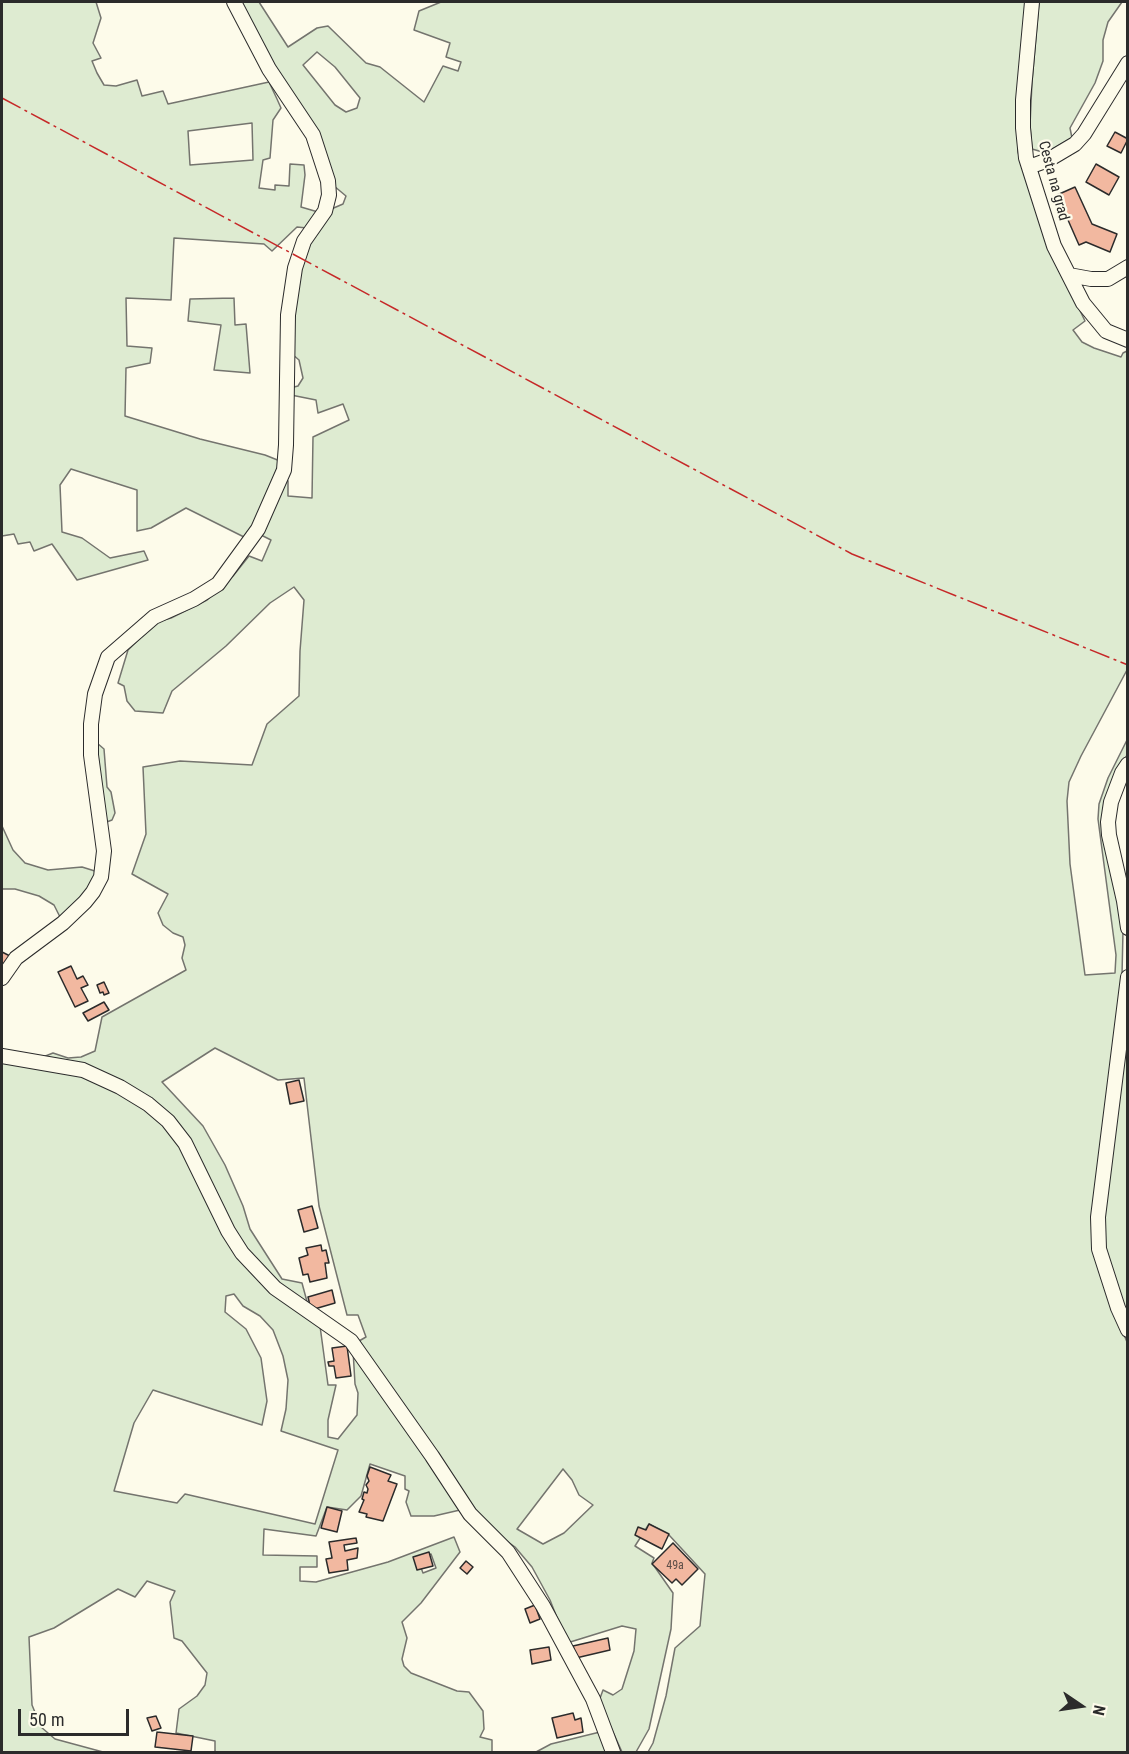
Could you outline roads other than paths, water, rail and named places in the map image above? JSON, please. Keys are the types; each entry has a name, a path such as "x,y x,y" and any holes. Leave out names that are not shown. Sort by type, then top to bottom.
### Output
{"street":[{"path":"2,978 16,958 63,923 85,902 100,877 104,851 91,754 91,724 95,694 108,657 154,617 194,599 218,584 258,529 284,470 290,303 296,268 304,241 325,211 329,195 328,182 313,135 269,69 234,2"},
{"name":"Cesta na grad","path":"1032,2 1023,100 1023,128 1029,167 1054,246 1091,315 1106,331 1128,340"},
{"path":"1029,167 1048,160 1075,144 1084,134 1128,63"},
{"path":"1069,275 1090,279 1108,279 1128,267"},
{"path":"1128,764 1122,772 1111,802 1108,822 1108,835 1128,928"},
{"path":"1128,977 1098,1217 1099,1249 1118,1308 1128,1330"},
{"path":"2,1056 83,1070 120,1087 148,1104 168,1121 185,1143 228,1231 243,1253 275,1288 351,1341 470,1514 508,1552 543,1606 593,1700 613,1752"}]}
